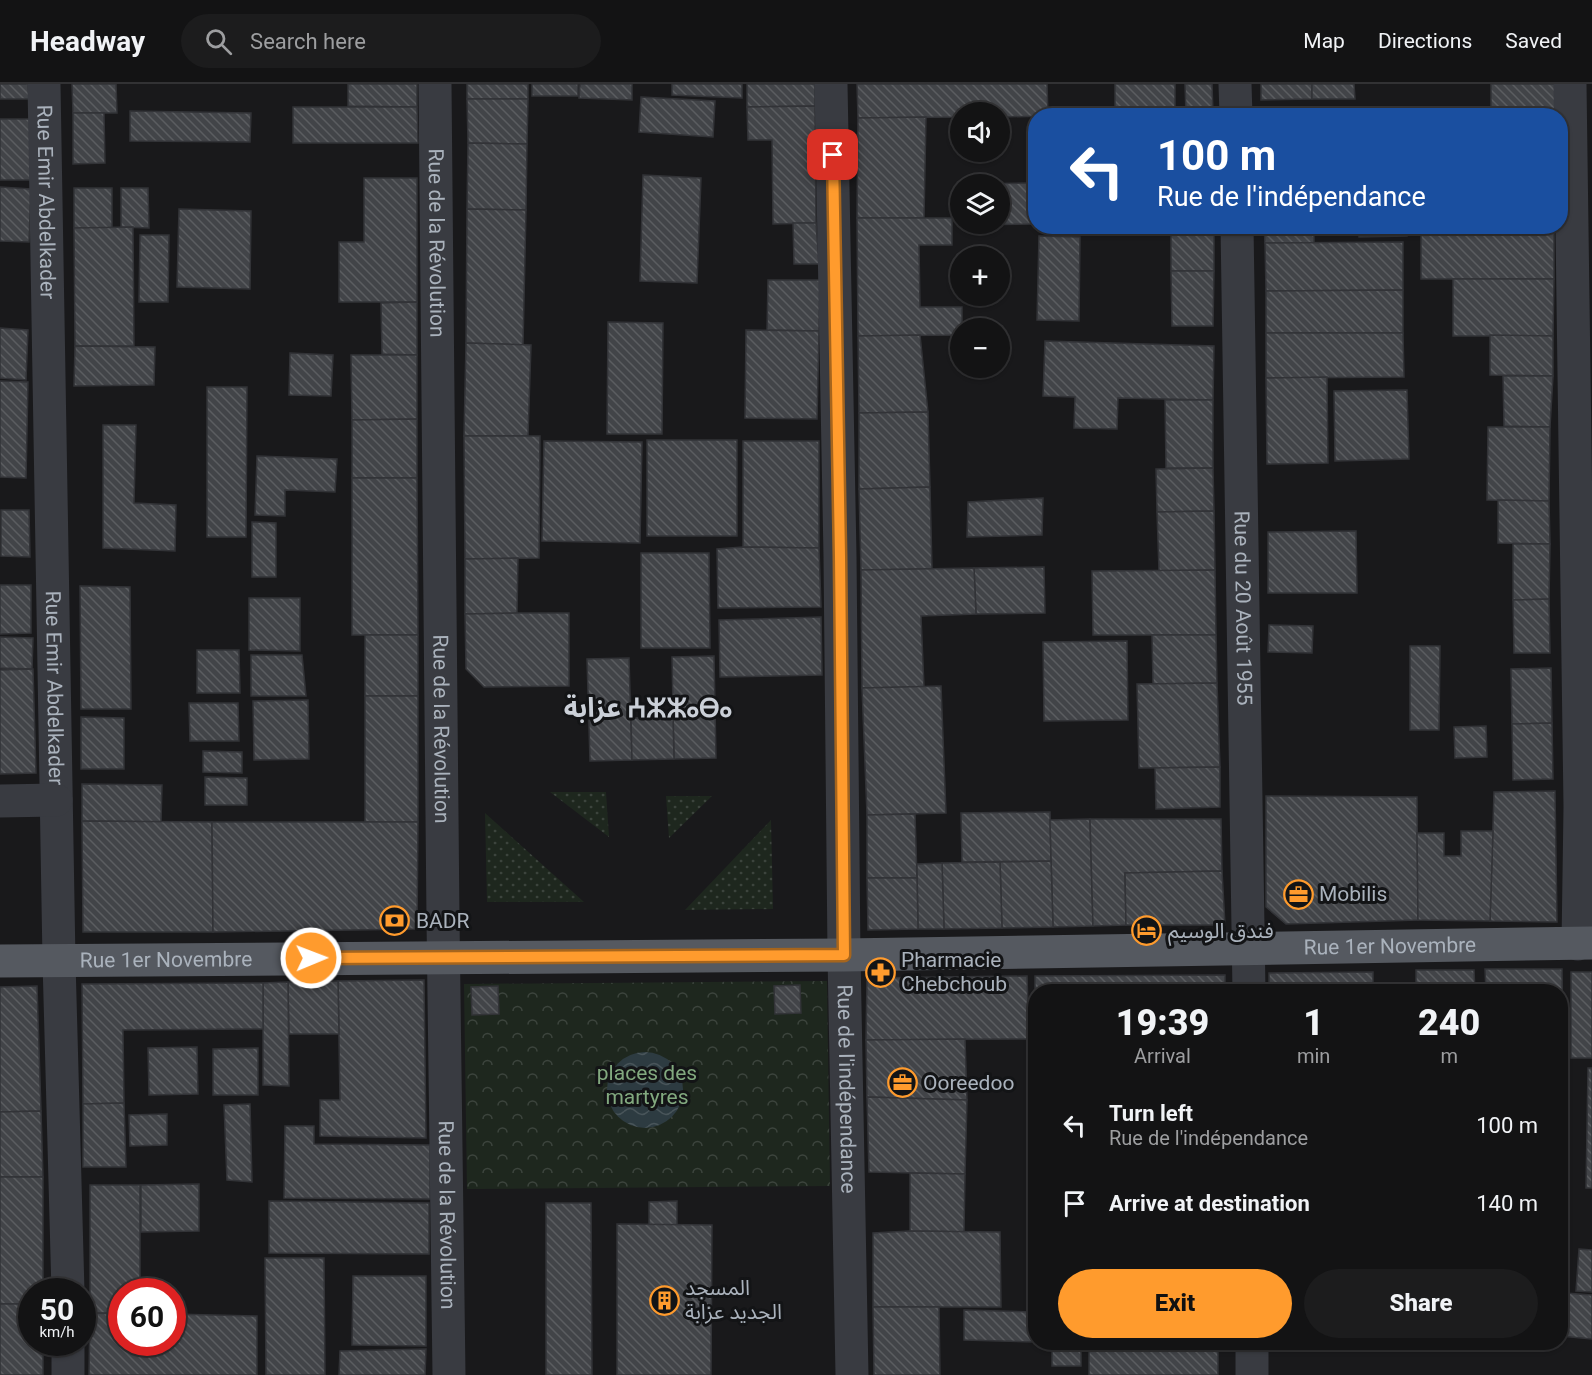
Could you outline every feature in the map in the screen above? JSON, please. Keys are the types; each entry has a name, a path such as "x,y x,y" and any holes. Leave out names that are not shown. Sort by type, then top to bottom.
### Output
{"main road":[{"name":"Rue 1er Novembre","path":"0,961 844,955 1585,943"}],"street":[{"name":"Rue Emir Abdelkader","path":"44,84 59,961 68,1278"},
{"name":"Rue de la Révolution","path":"435,84 449,1375"},
{"name":"Rue de l'indépendance","path":"831,84 852,1375"},
{"path":"1235,84 1236,108"},
{"path":"1570,84 1586,807 1585,943"},
{"name":"Rue du 20 Août 1955","path":"1237,234 1249,984"},
{"path":"0,801 56,800"},
{"path":"1252,1350 1252,1375"},
{"path":"68,1356 68,1375"}],"green space":[{"path":"550,792 606,792 609,837"},
{"path":"666,796 712,796 669,838"},
{"path":"485,813 584,902 487,902"},
{"path":"771,820 773,909 685,910"},
{"name":"places des martyres","path":"827,981 830,1186 467,1189 464,984"}],"water":[{"path":"653,1052 666,1058 677,1069 683,1082 681,1105 666,1122 653,1128 637,1128 624,1122 609,1105 607,1082 613,1069 630,1054"}],"building":[{"path":"0,84 28,84 29,99 0,99"},
{"path":"72,84 116,84 117,113 73,113"},
{"path":"348,84 417,84 417,107 348,106"},
{"path":"467,84 528,84 528,99 467,99"},
{"path":"532,84 578,84 578,96 532,96"},
{"path":"580,84 632,84 632,100 579,98"},
{"path":"672,84 742,84 742,98 672,95"},
{"path":"747,84 815,84 815,106 747,107"},
{"path":"857,84 1047,84 1048,108 1028,108 1028,116 1010,117 1010,102 950,102 950,117 858,118"},
{"path":"1115,84 1175,84 1175,108 1115,108"},
{"path":"1185,84 1212,84 1213,108 1186,108"},
{"path":"1261,84 1312,84 1312,99 1261,100"},
{"path":"1312,84 1354,84 1355,99 1312,99"},
{"path":"1491,84 1555,84 1555,108 1491,108"},
{"path":"641,97 715,101 713,137 639,132"},
{"path":"467,99 528,99 527,144 468,143"},
{"path":"815,106 816,223 773,224 772,140 748,140 747,107"},
{"path":"293,107 417,107 418,143 293,143"},
{"path":"130,111 251,113 250,142 130,141"},
{"path":"73,113 104,113 105,163 73,164"},
{"path":"926,117 924,218 857,218 858,118"},
{"path":"0,119 32,119 32,180 0,180"},
{"path":"468,143 527,144 526,210 467,209"},
{"path":"643,175 701,178 697,283 640,281"},
{"path":"364,178 417,178 417,302 339,302 339,242 364,242"},
{"path":"1010,183 1028,183 1028,224 1010,224"},
{"path":"0,187 31,189 29,242 0,241"},
{"path":"74,188 112,188 112,228 74,228"},
{"path":"121,188 148,188 149,228 121,227"},
{"path":"179,209 251,211 250,289 177,287"},
{"path":"467,209 526,210 523,345 466,343"},
{"path":"857,218 950,218 952,245 919,245 920,307 962,307 962,318 950,318 950,335 858,336"},
{"path":"793,223 816,223 819,264 794,264"},
{"path":"133,227 134,346 75,346 74,228"},
{"path":"1171,234 1214,234 1214,271 1171,271"},
{"path":"1264,234 1314,234 1314,243 1265,243"},
{"path":"1359,234 1407,234 1407,236 1359,237"},
{"path":"1421,234 1554,234 1554,279 1421,279"},
{"path":"140,235 169,235 168,302 139,302"},
{"path":"1039,236 1080,237 1079,321 1037,320"},
{"path":"1403,242 1403,290 1266,291 1265,243"},
{"path":"1171,271 1214,271 1213,326 1172,326"},
{"path":"1453,279 1554,279 1553,336 1453,336"},
{"path":"768,280 820,280 819,331 767,330"},
{"path":"1403,290 1403,333 1266,333 1266,291"},
{"path":"417,302 417,355 382,354 381,303"},
{"path":"608,322 663,323 662,434 607,434"},
{"path":"0,328 28,330 26,380 0,378"},
{"path":"746,330 819,331 817,419 745,418"},
{"path":"1266,333 1403,333 1404,377 1266,378"},
{"path":"920,335 928,412 859,413 858,336"},
{"path":"1490,335 1553,336 1553,376 1490,375"},
{"path":"1045,341 1214,346 1213,400 1118,398 1117,429 1074,428 1075,397 1043,396"},
{"path":"466,343 531,345 528,436 464,436"},
{"path":"75,346 155,347 154,385 74,386"},
{"path":"290,353 333,355 331,396 289,395"},
{"path":"351,355 417,355 417,419 352,420"},
{"path":"1503,376 1553,376 1550,427 1504,426"},
{"path":"1327,377 1328,463 1267,464 1266,378"},
{"path":"0,381 28,382 26,478 0,477"},
{"path":"207,387 247,387 246,537 207,537"},
{"path":"1407,390 1409,459 1335,461 1334,391"},
{"path":"1165,400 1213,400 1213,468 1166,468"},
{"path":"928,412 930,487 859,489 859,413"},
{"path":"417,419 417,478 352,478 352,420"},
{"path":"103,425 136,425 134,503 176,505 175,551 103,548"},
{"path":"1488,427 1550,427 1549,501 1487,500"},
{"path":"464,436 540,436 539,558 465,559"},
{"path":"647,440 737,440 737,536 647,536"},
{"path":"544,441 642,442 640,543 542,541"},
{"path":"743,441 819,441 819,548 743,547"},
{"path":"257,456 337,459 335,492 285,490 285,516 255,515"},
{"path":"1213,468 1214,511 1157,512 1156,469"},
{"path":"352,478 417,478 418,635 352,635"},
{"path":"930,487 932,569 861,570 859,489"},
{"path":"1043,498 1042,535 967,537 968,502"},
{"path":"1498,500 1549,501 1550,544 1498,543"},
{"path":"1,510 29,510 30,557 1,556"},
{"path":"1214,511 1215,570 1159,571 1157,512"},
{"path":"252,522 276,523 276,577 252,577"},
{"path":"1356,531 1357,593 1268,593 1268,532"},
{"path":"1513,544 1550,544 1549,599 1513,600"},
{"path":"819,548 821,607 718,608 717,549"},
{"path":"641,553 709,553 710,648 641,648"},
{"path":"518,558 517,613 465,614 465,559"},
{"path":"1044,567 1045,613 976,614 974,568"},
{"path":"974,568 976,614 921,616 924,687 862,688 861,570"},
{"path":"1215,570 1216,635 1093,635 1092,571"},
{"path":"0,585 31,585 31,633 0,634"},
{"path":"80,586 130,587 131,709 81,709"},
{"path":"249,598 300,598 300,651 249,650"},
{"path":"1549,599 1550,653 1514,653 1513,600"},
{"path":"569,613 569,686 484,687 466,669 465,614"},
{"path":"821,617 822,675 720,677 719,620"},
{"path":"1269,625 1313,626 1312,653 1268,652"},
{"path":"365,635 418,635 418,696 365,696"},
{"path":"1152,635 1216,635 1217,683 1153,684"},
{"path":"0,637 33,638 32,669 0,668"},
{"path":"1127,641 1128,720 1044,721 1043,642"},
{"path":"1410,646 1440,646 1439,730 1410,730"},
{"path":"197,650 239,650 240,693 197,693"},
{"path":"251,655 302,655 306,696 251,696"},
{"path":"714,656 716,758 674,759 672,657"},
{"path":"629,658 632,760 590,761 587,659"},
{"path":"1551,668 1552,723 1512,724 1511,669"},
{"path":"33,669 36,773 0,774 0,670"},
{"path":"1217,683 1220,767 1139,768 1137,684"},
{"path":"941,686 946,813 867,815 862,688"},
{"path":"365,696 418,696 418,822 365,822"},
{"path":"308,700 309,759 254,760 253,701"},
{"path":"189,703 238,703 239,741 190,741"},
{"path":"81,717 124,718 124,769 81,769"},
{"path":"673,717 674,759 632,760 631,718"},
{"path":"1552,723 1553,779 1513,780 1512,724"},
{"path":"1486,726 1487,757 1455,758 1454,727"},
{"path":"203,751 242,752 242,773 203,772"},
{"path":"1220,767 1220,807 1156,809 1155,768"},
{"path":"205,777 247,778 247,805 205,805"},
{"path":"82,784 162,785 161,822 82,821"},
{"path":"1555,791 1557,922 1490,921 1494,792"},
{"path":"1266,796 1417,797 1418,920 1286,924 1266,907"},
{"path":"1050,812 1051,861 962,862 961,813"},
{"path":"915,814 917,878 867,878 867,815"},
{"path":"1090,819 1093,926 1053,927 1050,820"},
{"path":"1090,819 1221,819 1222,871 1125,873 1126,925 1093,926"},
{"path":"82,821 212,822 213,932 83,932"},
{"path":"212,822 418,822 417,929 213,932"},
{"path":"1461,831 1493,831 1490,921 1418,920 1417,833 1444,833 1444,856 1461,856"},
{"path":"1051,861 1053,927 1002,928 1000,862"},
{"path":"1000,862 1002,928 944,929 942,863"},
{"path":"942,863 944,929 918,929 917,864"},
{"path":"1222,871 1225,925 1126,925 1125,873"},
{"path":"867,878 917,878 918,929 868,930"},
{"path":"1485,969 1562,969 1562,984 1486,984"},
{"path":"1416,970 1474,970 1475,984 1416,984"},
{"path":"1373,972 1373,984 1269,984 1269,973"},
{"path":"1571,972 1592,972 1592,1058 1571,1058"},
{"path":"1225,975 1225,984 1035,984 1035,976"},
{"path":"1027,976 1028,1039 866,1040 867,978"},
{"path":"424,980 426,1138 320,1136 320,1100 340,1100 338,981"},
{"path":"338,981 339,1034 289,1034 288,982"},
{"path":"288,982 289,1086 263,1085 263,983"},
{"path":"263,983 263,1029 123,1030 124,1103 83,1104 82,984"},
{"path":"800,985 801,1013 775,1014 774,986"},
{"path":"37,986 41,1111 0,1112 0,987"},
{"path":"498,986 499,1014 472,1015 471,987"},
{"path":"965,1039 967,1100 867,1097 866,1040"},
{"path":"197,1047 198,1094 149,1095 148,1048"},
{"path":"258,1048 258,1095 213,1095 213,1049"},
{"path":"1588,1068 1592,1068 1592,1188 1586,1188"},
{"path":"867,1097 967,1100 965,1174 869,1172"},
{"path":"124,1103 126,1167 83,1167 83,1104"},
{"path":"250,1104 252,1182 227,1180 224,1105"},
{"path":"41,1111 43,1177 0,1177 0,1112"},
{"path":"167,1114 167,1145 130,1146 129,1115"},
{"path":"285,1126 314,1126 314,1144 430,1145 430,1199 284,1198"},
{"path":"910,1173 965,1174 964,1232 910,1231"},
{"path":"0,1177 43,1177 43,1278 18,1278 18,1304 0,1304"},
{"path":"199,1184 199,1231 141,1232 141,1185"},
{"path":"90,1185 140,1185 140,1278 108,1278 108,1313 96,1313 96,1278 90,1278"},
{"path":"269,1201 429,1203 429,1254 269,1253"},
{"path":"677,1201 677,1225 649,1225 649,1202"},
{"path":"546,1203 591,1203 592,1375 546,1375"},
{"name":"المسجد الجديد عزابة","path":"617,1224 712,1225 711,1375 617,1375"},
{"path":"1000,1232 1001,1307 873,1307 873,1233"},
{"path":"1579,1249 1592,1250 1592,1292 1576,1291"},
{"path":"265,1258 324,1258 325,1375 266,1375"},
{"path":"353,1276 426,1276 426,1346 352,1345"},
{"path":"1568,1293 1592,1295 1592,1339 1568,1337"},
{"path":"0,1304 18,1304 18,1356 43,1356 43,1375 0,1375"},
{"path":"873,1307 939,1307 940,1375 874,1375"},
{"path":"964,1310 1028,1312 1028,1342 964,1340"},
{"path":"96,1313 108,1314 108,1356 186,1356 186,1314 257,1316 257,1375 89,1375 89,1356 96,1356"},
{"path":"426,1349 425,1375 339,1375 340,1351"},
{"path":"1052,1350 1081,1350 1081,1366 1052,1366"},
{"path":"1089,1350 1218,1350 1218,1375 1089,1375"}],"place":[{"name":"Mobilis","path":"1298,894"},
{"name":"BADR","path":"395,921"},
{"name":"فندق الوسيم","path":"1147,931"},
{"name":"Pharmacie Chebchoub","path":"880,972"},
{"name":"Ooreedoo","path":"902,1083"},
{"name":"المسجد الجديد عزابة","path":"664,1300"}],"district":[{"name":"عزابة ⵄⵣⵣⴰⴱⴰ","path":"648,708"}],"route":[{"path":"311,958 844,955 833,155"}]}
